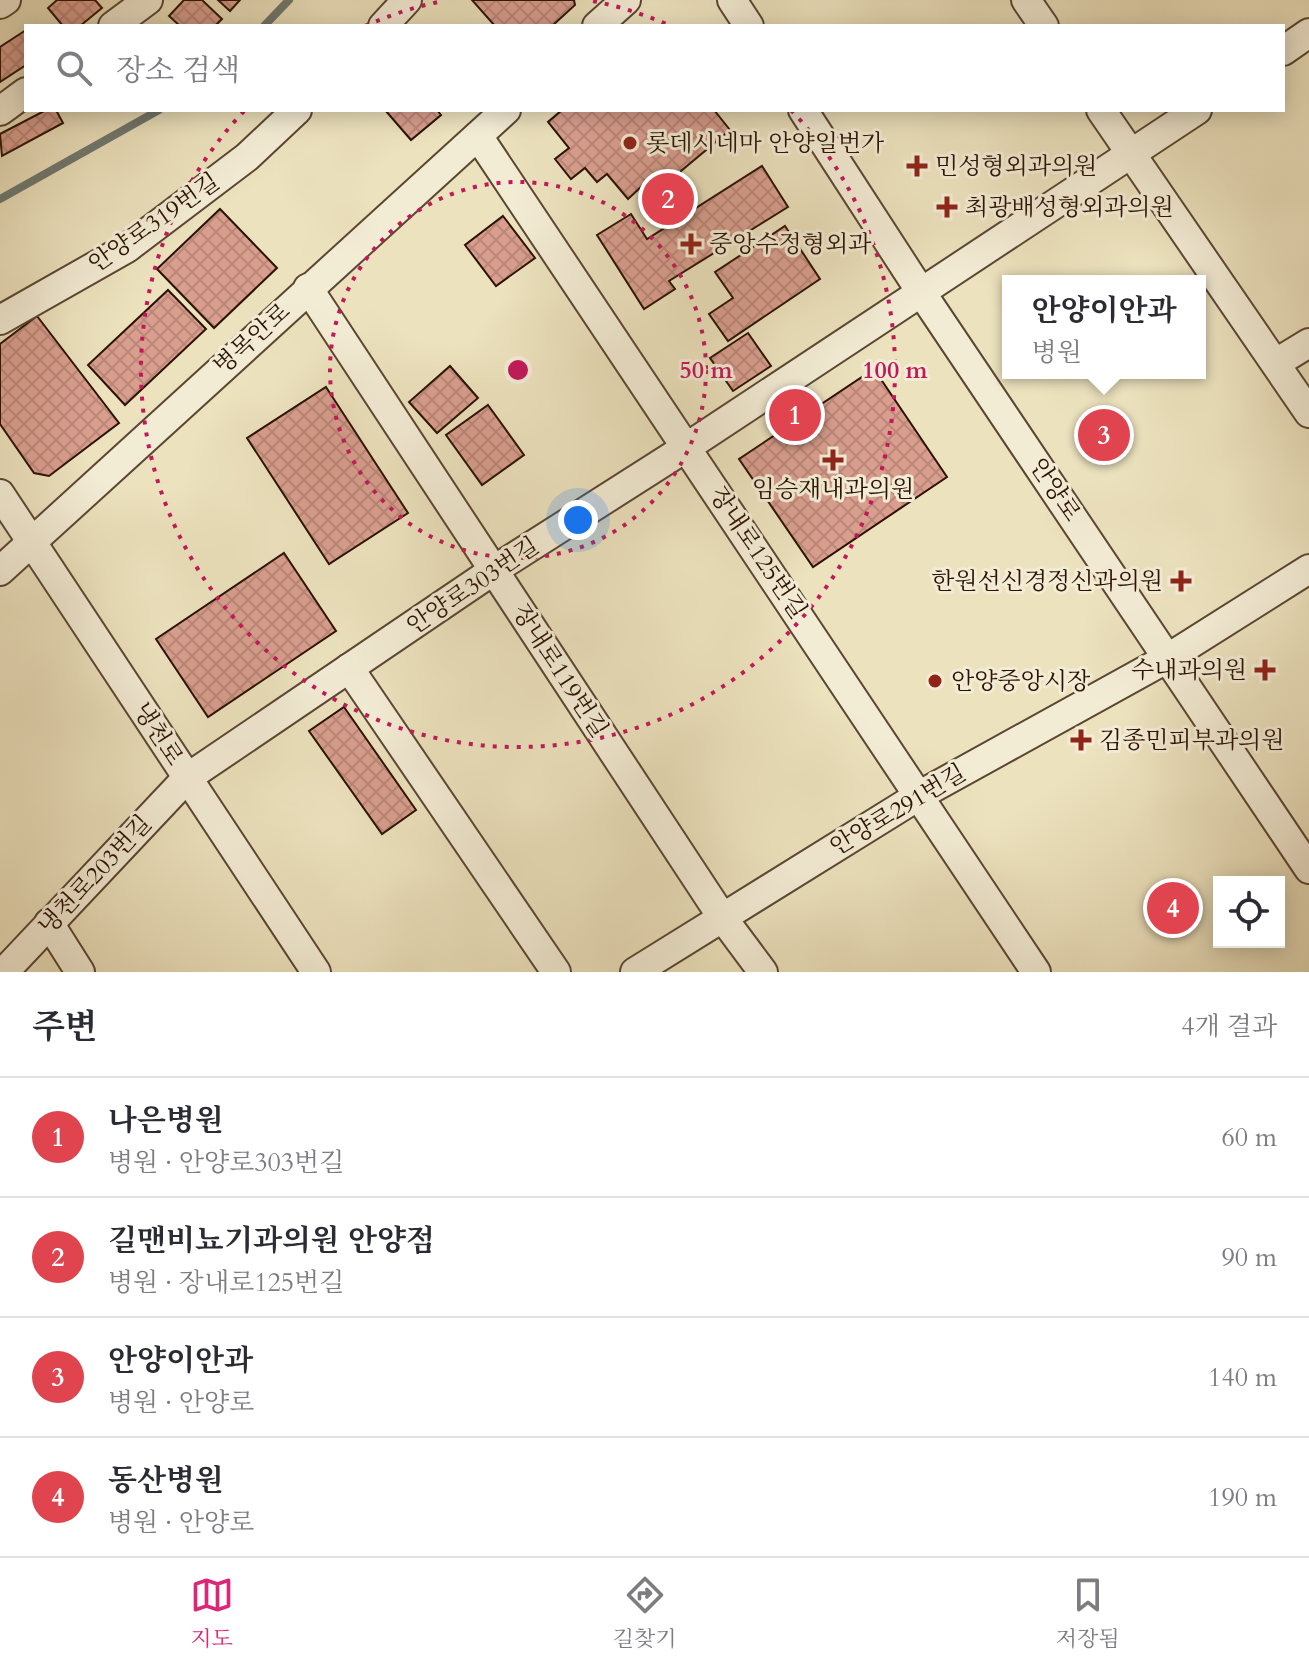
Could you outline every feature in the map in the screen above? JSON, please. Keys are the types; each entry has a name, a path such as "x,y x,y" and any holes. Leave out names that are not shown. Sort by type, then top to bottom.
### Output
{"street":[{"path":"0,4 6,0"},
{"path":"116,24 148,0"},
{"path":"385,24 407,0"},
{"path":"599,24 626,0"},
{"path":"732,0 748,24"},
{"path":"1026,0 1043,24"},
{"path":"1285,50 1309,33"},
{"path":"0,111 24,93"},
{"name":"안양로319번길","path":"0,320 127,248 247,157 295,112"},
{"name":"병목안로","path":"0,571 504,112"},
{"name":"안양로","path":"804,112 921,292 1309,869"},
{"path":"1102,112 1309,413"},
{"name":"안양로303번길","path":"187,778 494,570 687,447 1194,112"},
{"name":"장내로125번길","path":"478,136 1036,972"},
{"name":"장내로119번길","path":"308,288 722,917 763,972"},
{"path":"1276,363 1309,343"},
{"name":"냉천로","path":"0,494 316,972"},
{"name":"안양로291번길","path":"635,972 920,795 1168,658 1309,569"},
{"path":"349,668 556,972"},
{"name":"냉천로203번길","path":"4,972 187,778"},
{"path":"49,923 80,972"}],"building":[{"path":"57,0 95,0 102,8 82,24 61,24 48,8"},
{"path":"184,0 202,0 222,19 217,24 178,24 169,16"},
{"path":"218,0 240,0 230,11"},
{"path":"472,0 574,0 575,5 554,24 493,24"},
{"path":"24,31 24,66 0,82 0,47"},
{"path":"42,112 57,112 63,123 2,156 0,134"},
{"path":"387,112 439,112 441,115 411,140"},
{"path":"560,112 716,112 730,130 651,196 642,186 628,199 607,174 597,182 585,168 571,179 555,159 569,148 548,122"},
{"path":"762,166 788,207 669,281 675,289 644,309 597,235 631,214 647,239"},
{"path":"220,209 277,268 214,328 157,269"},
{"path":"503,216 535,258 496,286 465,245"},
{"path":"785,226 820,279 728,341 709,314 733,298 715,272"},
{"path":"168,290 206,329 125,405 88,365"},
{"path":"37,316 119,423 49,476 34,473 0,424 0,344"},
{"path":"748,333 771,366 733,391 710,358"},
{"path":"450,366 478,398 437,433 409,402"},
{"path":"874,369 947,477 813,567 739,459"},
{"path":"326,387 408,513 329,564 247,438"},
{"path":"488,405 524,455 482,485 446,435"},
{"path":"284,553 336,631 208,717 156,639"},
{"path":"344,707 416,810 382,834 309,731"}],"waterway":[{"path":"266,24 289,0"},
{"path":"0,199 155,112"}],"place":[{"name":"롯데시네마 안양일번가","path":"630,143"},
{"name":"민성형외과의원","path":"917,166"},
{"name":"길맨비뇨기과의원 안양점","path":"668,199"},
{"name":"최광배성형외과의원","path":"947,207"},
{"name":"중앙수정형외과","path":"691,244"},
{"name":"나은병원","path":"795,415"},
{"name":"안양이안과","path":"1104,435"},
{"name":"임승재내과의원","path":"833,460"},
{"name":"한원선신경정신과의원","path":"1181,581"},
{"name":"수내과의원","path":"1265,670"},
{"name":"안양중앙시장","path":"935,681"},
{"name":"김종민피부과의원","path":"1081,740"},
{"name":"동산병원","path":"1173,908"}]}
